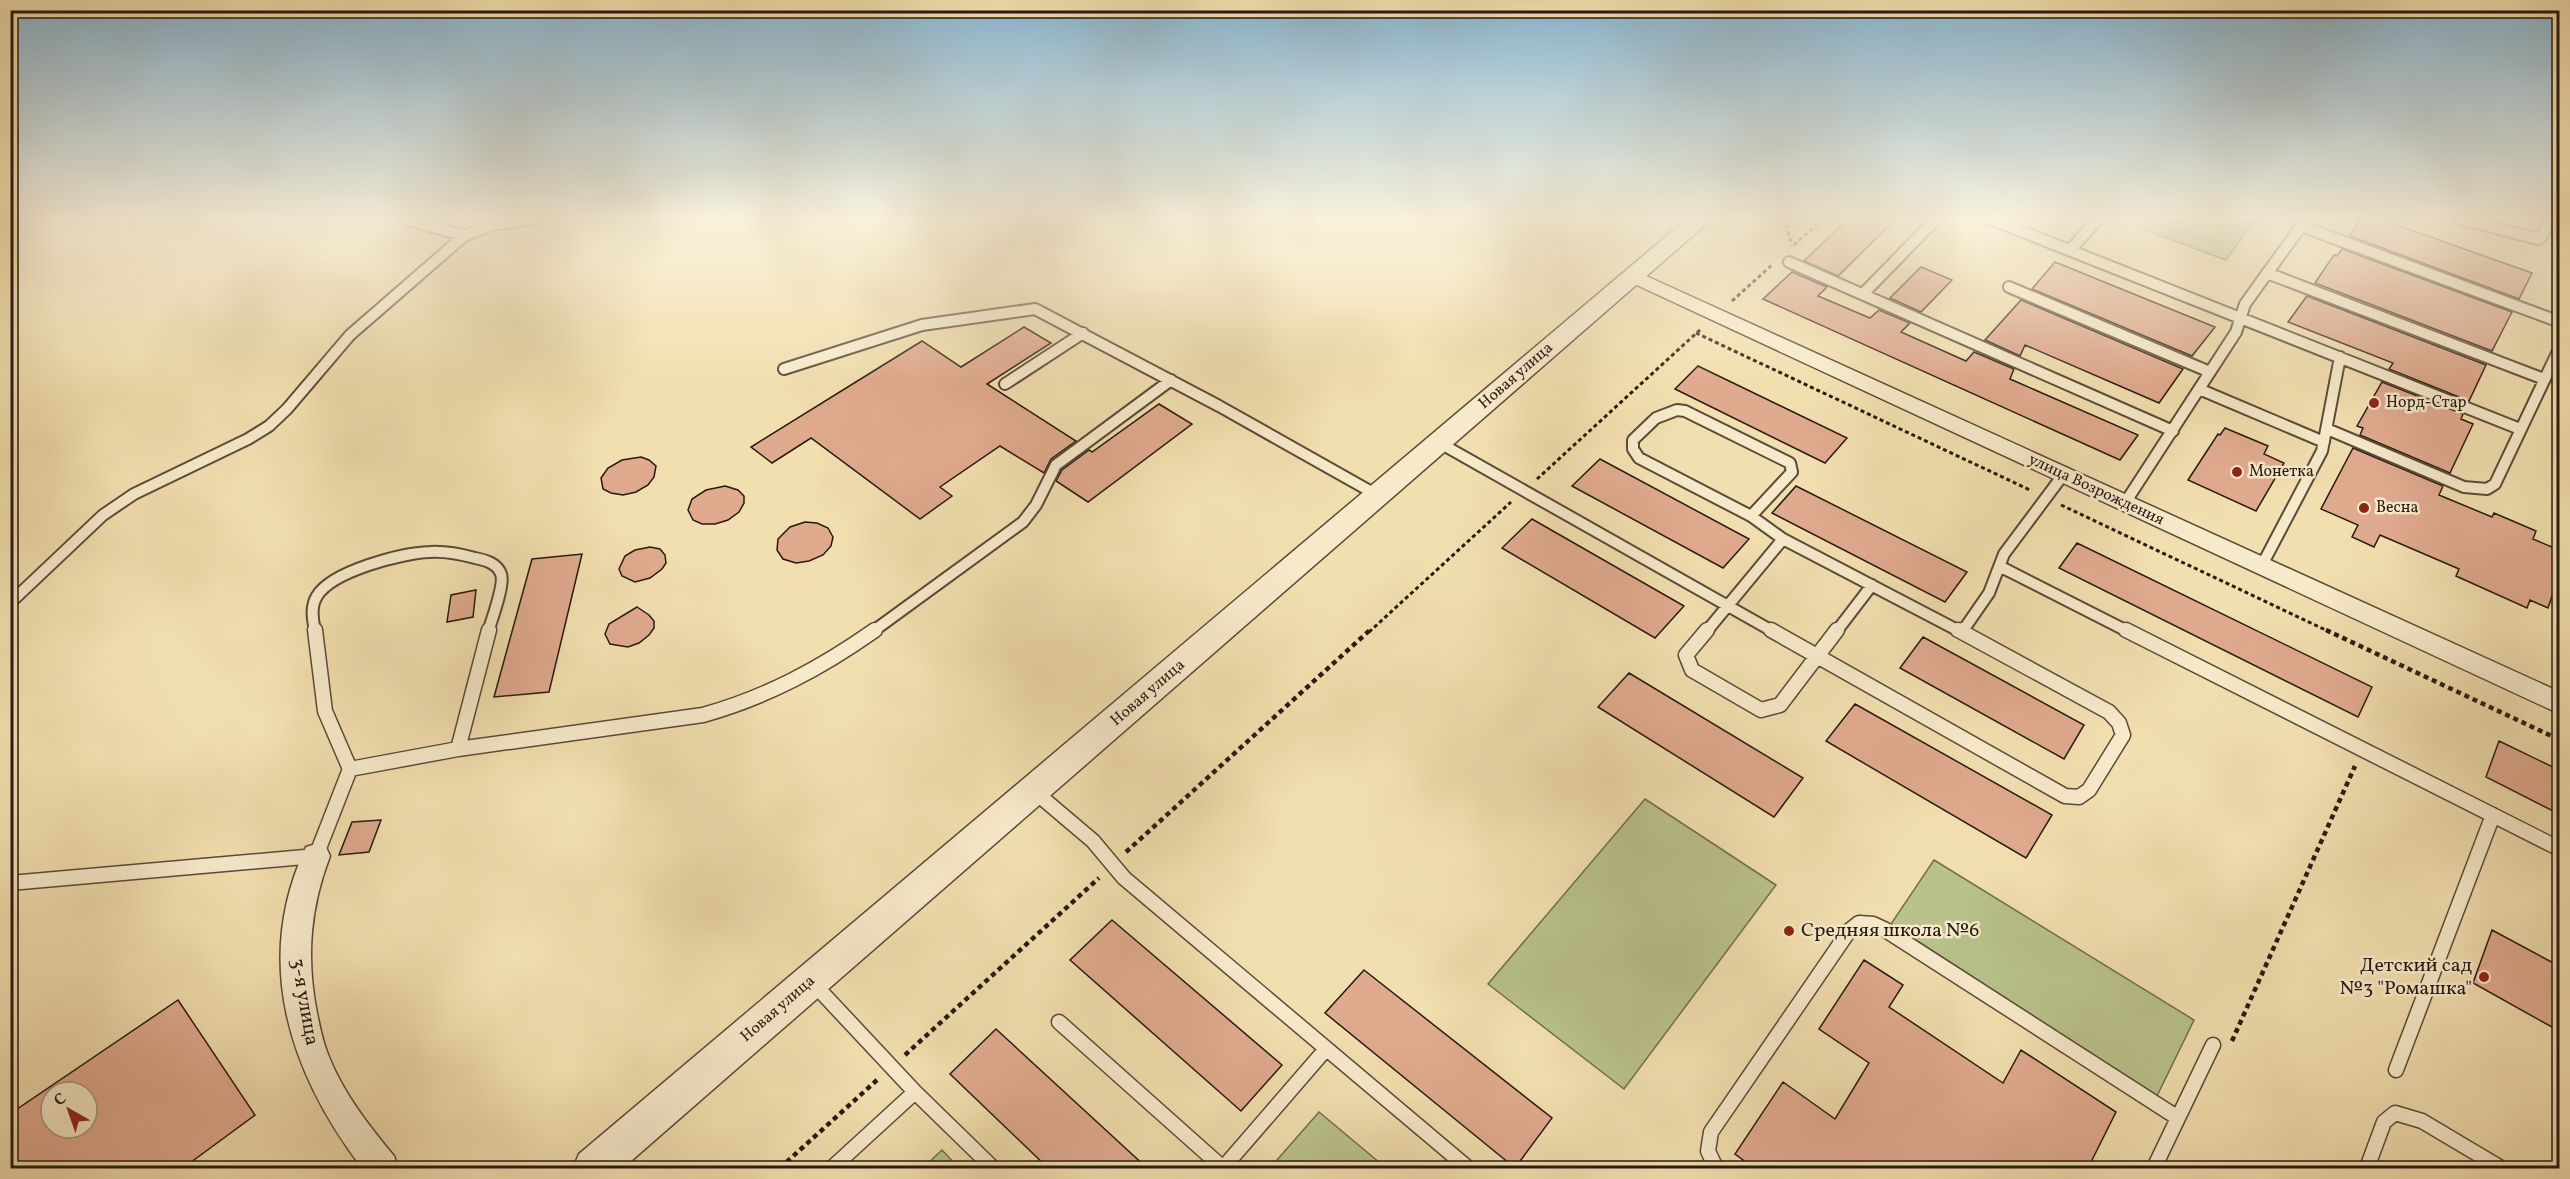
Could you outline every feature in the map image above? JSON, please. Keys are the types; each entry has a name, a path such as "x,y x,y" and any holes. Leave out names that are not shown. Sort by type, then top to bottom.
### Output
{"street":[{"name":"Новая улица","path":"593,1168 1637,273"},
{"name":"улица Возрождения","path":"1633,276 2559,704"},
{"name":"3-я улица","path":"316,856 307,879 294,938 295,969 307,1037 316,1064 335,1101 382,1168"}],"lane":[{"path":"10,603 103,515 134,494 248,440 269,426 287,409 350,335 421,273"},
{"path":"1818,273 2173,431"},
{"path":"1863,294 1883,273"},
{"path":"2128,273 2520,429"},
{"path":"2125,503 2236,332 2245,304 2267,273"},
{"path":"2267,273 2544,379"},
{"path":"2434,273 2559,322"},
{"path":"2009,287 2210,372"},
{"path":"784,369 922,325 1025,309 1044,312 1377,495"},
{"path":"1005,384 1083,333"},
{"path":"2327,429 2464,487 2487,489 2495,484 2559,347"},
{"path":"2262,567 2322,451 2340,357"},
{"path":"350,769 458,749 703,716 741,706 804,678 1020,524 1036,505 1046,476 1056,465 1171,380"},
{"path":"2199,389 2324,442"},
{"path":"1438,442 2065,796 2079,797 2089,790 2123,735 2119,723 2109,712 1783,539 1751,516 1639,458 1633,450 1633,440 1660,414 1673,408 1685,411 1790,463 1792,472 1751,516"},
{"path":"1962,632 1989,593 2001,567 2004,554 2063,475"},
{"path":"1783,539 1686,655 1692,670 1761,710 1780,705 1872,585"},
{"path":"10,883 316,856 350,769 325,711 312,608 318,594 330,584 380,562 405,554 428,551 456,553 493,562 501,573 502,579 458,749"},
{"path":"2001,567 2559,849"},
{"path":"1034,791 1093,841 1124,878 1468,1168"},
{"path":"2396,1070 2493,815"},
{"path":"1716,1168 1710,1160 1707,1145 1711,1132 1849,931 1859,923 1884,928 2178,1118"},
{"path":"811,980 915,1092 993,1168"},
{"path":"1059,1022 1223,1168 1326,1049"},
{"path":"2154,1168 2213,1045"},
{"path":"832,1168 915,1092"},
{"path":"2367,1168 2384,1122 2395,1113 2422,1121 2501,1168"}],"path":[{"path":"780,1168 1764,273"},
{"path":"1696,333 2559,740"},
{"path":"2213,1045 2231,1044 2363,750"}],"green space":[{"path":"1645,799 1776,885 1624,1089 1488,984"},
{"path":"1934,860 2194,1020 2157,1096 1891,924"},
{"path":"1319,1112 1386,1168 1270,1168"},
{"path":"942,1150 959,1168 923,1168"}],"building":[{"path":"1791,273 1794,273 1827,287 1818,296 1870,318 1879,310 1910,323 1901,332 1966,361 1974,352 2014,369 2010,379 2138,435 2120,460 1763,299"},
{"path":"1915,273 1935,273 1952,280 1921,312 1890,298"},
{"path":"2046,273 2082,273 2215,327 2192,356 2032,289"},
{"path":"2322,273 2407,273 2512,312 2492,351 2315,283"},
{"path":"2449,273 2532,273 2519,299"},
{"path":"2307,296 2486,365 2469,401 2389,369 2393,363 2288,322"},
{"path":"2021,300 2183,369 2159,403 2025,345 2020,356 1985,340"},
{"path":"1024,327 1051,343 987,384 1076,441 1051,459 1044,473 1000,446 940,487 952,496 920,519 811,438 772,463 751,447 922,341 961,367"},
{"path":"1698,366 1847,438 1825,463 1675,389"},
{"path":"2382,382 2463,414 2461,419 2473,424 2450,473 2360,435 2363,428 2357,426"},
{"path":"1159,404 1192,424 1088,502 1056,481 1062,470 1089,450 1092,452"},
{"name":"Монетка","path":"2225,428 2268,446 2264,454 2284,463 2256,511 2188,480 2218,434 2220,435"},
{"path":"2353,448 2443,486 2439,495 2492,517 2494,513 2536,531 2533,539 2559,550 2559,576 2548,608 2530,600 2527,608 2456,576 2459,569 2380,535 2374,547 2352,537 2358,525 2321,509"},
{"path":"641,457 656,466 654,477 648,485 636,492 623,495 603,489 601,478 608,468 622,460"},
{"path":"1600,459 1749,539 1723,568 1572,486"},
{"path":"725,486 738,490 744,496 744,503 739,512 728,520 715,524 702,524 693,520 688,510 692,499 706,490"},
{"path":"1796,486 1967,572 1945,602 1772,513"},
{"path":"1532,519 1684,606 1655,638 1502,548"},
{"path":"805,522 817,523 828,528 833,537 831,546 823,555 809,561 796,563 783,559 777,550 778,539 790,527"},
{"path":"2077,543 2372,687 2358,717 2059,568"},
{"path":"650,547 660,549 665,555 666,563 662,569 650,578 635,582 622,576 619,569 625,556 635,550"},
{"path":"582,554 549,692 494,697 532,559"},
{"path":"476,590 473,617 447,622 451,595"},
{"path":"637,607 654,621 654,628 649,635 639,643 628,647 610,644 605,634 609,624"},
{"path":"1923,637 2084,725 2064,759 1900,668"},
{"path":"1629,673 1803,778 1774,817 1598,707"},
{"path":"1855,704 2052,815 2026,858 1826,741"},
{"path":"2499,741 2559,770 2559,814 2486,777"},
{"path":"381,820 369,852 339,855 352,822"},
{"path":"1112,920 1282,1065 1241,1111 1070,960"},
{"path":"2492,930 2559,966 2559,1031 2473,983"},
{"path":"1864,960 1903,985 1889,1007 2003,1083 2021,1050 2116,1112 2088,1168 1754,1168 1735,1154 1783,1082 1835,1119 1869,1063 1819,1029"},
{"path":"1364,970 1552,1118 1515,1168 1325,1013"},
{"path":"178,1000 255,1115 183,1168 10,1168 10,1114 39,1094 39,1140 99,1140 99,1080 60,1080"},
{"path":"996,1029 1147,1168 1048,1168 950,1074"}],"place":[{"name":"Норд-Стар","path":"2374,403"},
{"name":"Монетка","path":"2237,472"},
{"name":"Весна","path":"2364,508"},
{"name":"Средняя школа №6","path":"1789,931"},
{"name":"Детский сад №3 \"Ромашка\"","path":"2484,977"}]}
